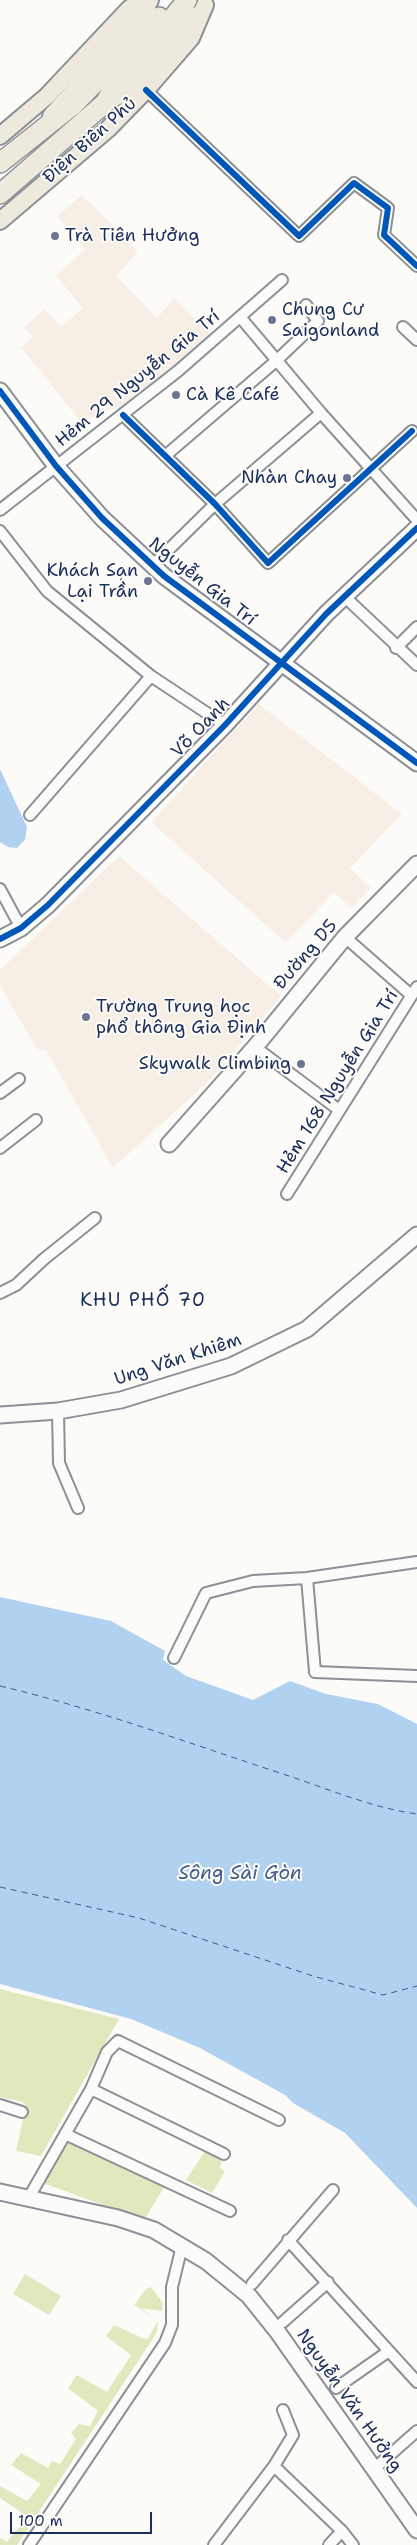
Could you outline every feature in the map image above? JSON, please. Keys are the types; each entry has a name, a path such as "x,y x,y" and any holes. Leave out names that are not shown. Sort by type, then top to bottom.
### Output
{"highway":[{"path":"105,103 112,75 173,0"},
{"path":"0,163 73,105 92,86 112,75 148,48 200,2"},
{"name":"Điện Biên Phủ","path":"0,194 81,126 105,103"}],"main road":[{"path":"0,136 47,96 129,9 141,0"},
{"path":"42,130 57,108 140,19 150,0"},
{"name":"Điện Biên Phủ","path":"0,221 108,129 146,90 192,38 200,2"},
{"name":"Điện Biên Phủ","path":"105,103 124,94 200,2"}],"street":[{"path":"146,90 299,236 354,183 388,208 384,235 417,266"},
{"name":"Hẻm 29 Nguyễn Gia Trí","path":"0,510 123,415 241,318 282,280"},
{"path":"165,456 276,362 318,321 306,305"},
{"path":"241,318 276,362 417,520"},
{"path":"403,327 417,340"},
{"name":"Nguyễn Gia Trí","path":"0,391 56,466 102,518 164,576 417,762"},
{"path":"153,565 215,504 321,413"},
{"path":"123,415 215,504 268,563 412,431"},
{"name":"Võ Oanh","path":"0,939 21,928 48,905 225,725 282,662 345,597 417,528"},
{"path":"0,531 47,591 151,676 225,725"},
{"path":"345,597 396,648 417,665"},
{"path":"396,648 417,627"},
{"path":"30,815 151,676"},
{"name":"Đường D5","path":"169,1144 255,1047 345,937 417,864"},
{"path":"0,889 21,928"},
{"path":"345,937 414,991"},
{"name":"Hẻm 168 Nguyễn Gia Trí","path":"287,1194 414,991"},
{"path":"255,1047 339,1110"},
{"path":"0,1093 18,1079"},
{"path":"0,1148 36,1120"},
{"path":"0,1293 16,1285 44,1259 95,1218"},
{"name":"Ung Văn Khiêm","path":"0,1415 58,1411 121,1400 239,1362 307,1329 417,1235"},
{"path":"58,1411 59,1463 78,1508"},
{"path":"174,1658 206,1593 253,1581 307,1578 417,1562"},
{"path":"307,1578 315,1672 417,1676"},
{"path":"28,2198 91,2089 107,2052 118,2041 279,2120"},
{"path":"91,2089 224,2154"},
{"path":"0,2105 22,2112"},
{"path":"65,2134 230,2211"},
{"path":"250,2290 288,2240 333,2190"},
{"path":"0,2192 118,2218 154,2230 182,2246 172,2287 172,2326 165,2343 29,2545"},
{"path":"288,2240 417,2382"},
{"name":"Nguyễn Văn Hưởng","path":"182,2246 250,2290 417,2530"},
{"path":"283,2322 328,2282"},
{"path":"336,2388 389,2351"},
{"path":"214,2545 274,2466 293,2434 283,2410"},
{"path":"374,2468 417,2431"},
{"path":"274,2466 342,2531 354,2545"},
{"path":"329,2545 342,2531"}],"shaded area":[{"path":"82,195 138,251 116,276 157,318 174,298 211,335 172,371 119,411 116,408 99,413 82,423 21,347 33,337 24,327 45,309 61,327 83,308 56,276 85,249 57,216"},
{"path":"259,704 402,814 350,868 371,888 351,908 334,892 286,943 151,822"},
{"path":"119,856 281,996 214,1076 113,1168 46,1050 37,1049 0,986 0,970"}],"green space":[{"path":"0,1989 119,2019 41,2156 16,2151 26,2106 23,2102 0,2097"},
{"path":"68,2140 165,2186 144,2220 43,2183"},
{"path":"205,2151 222,2160 220,2168 225,2171 212,2193 186,2180"},
{"path":"25,2274 61,2296 49,2315 13,2294"},
{"path":"151,2287 163,2303 162,2311 141,2308 158,2321 134,2305 146,2289"},
{"path":"158,2321 157,2331 152,2340 17,2545 0,2545 0,2538 7,2542 20,2526 30,2518 0,2498 0,2486 27,2501 41,2484 11,2465 21,2453 48,2468 52,2461 60,2464 76,2439 71,2433 79,2424 90,2426 98,2411 68,2388 77,2375 107,2392 131,2355 106,2336 114,2325 147,2340"}],"water":[{"path":"0,769 27,827 25,840 17,848 8,847 0,842"},
{"name":"Sông Sài Gòn","path":"0,1597 111,1621 165,1651 163,1660 186,1676 253,1700 290,1681 326,1694 378,1704 417,1724 417,2208 345,2133 293,2103 285,2095 200,2048 131,2019 0,1984"}],"ferry route":[{"path":"0,1686 108,1716 367,1803 417,1814"},
{"path":"0,1887 139,1918 313,1976 383,1995 417,1986"}],"cycle path":[{"path":"146,90 299,236 354,183 388,208 384,235 417,266"},
{"path":"0,391 56,466 102,518 164,576 417,763"},
{"path":"123,415 215,504 268,563 412,431"},
{"path":"0,939 21,928 48,905 225,725 326,614 417,528"}],"place":[{"name":"Trà Tiên Hưởng","path":"55,236"},
{"name":"Chung Cư Saigonland","path":"272,320"},
{"name":"Cà Kê Café","path":"176,395"},
{"name":"Nhàn Chay","path":"347,478"},
{"name":"Khách Sạn Lại Trần","path":"148,581"},
{"name":"Trường Trung học phổ thông Gia Định","path":"86,1017"},
{"name":"Skywalk Climbing","path":"301,1064"}],"district":[{"name":"KHU PHỐ 70","path":"143,1301"}]}
